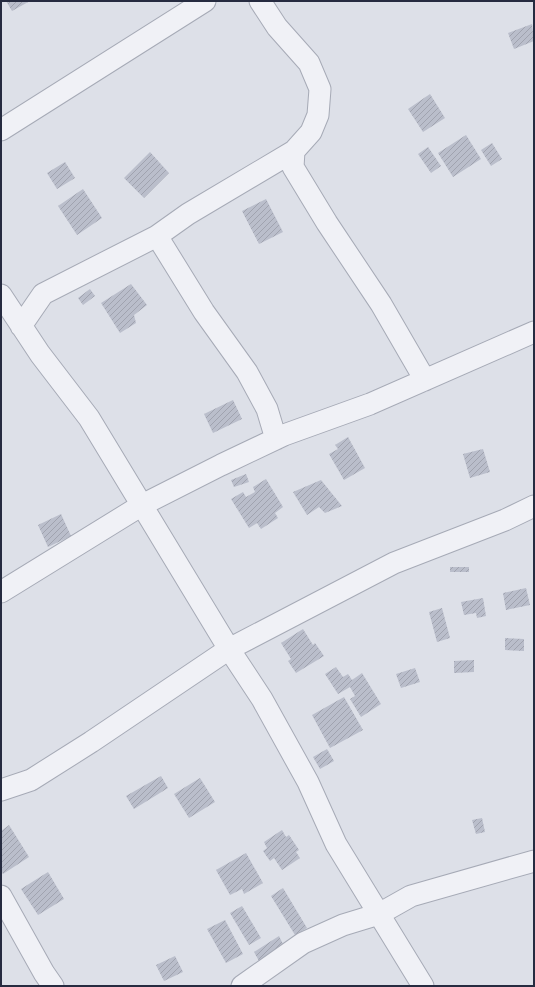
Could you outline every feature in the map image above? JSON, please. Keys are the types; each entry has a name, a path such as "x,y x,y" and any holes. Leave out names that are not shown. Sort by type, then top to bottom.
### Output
{"street":[{"path":"1,130 205,1"},
{"path":"21,326 43,294 157,236 188,214 294,151 310,132 318,116 320,89 309,64 277,27 260,1"},
{"path":"294,151 293,167 381,304 425,380"},
{"path":"157,236 204,312 247,372 267,409 276,439"},
{"path":"1,295 40,354 89,418 229,649 262,699 308,782 336,844 424,986"},
{"path":"1,592 142,505 276,439 370,404 534,332"},
{"path":"1,790 31,780 91,742 229,649 394,563 505,520 534,506"},
{"path":"242,986 303,943 343,925 379,914 411,896 534,861"},
{"path":"1,896 44,973 53,986"}],"building":[{"path":"6,1 30,1 12,11"},
{"path":"532,24 534,41 514,49 508,33"},
{"path":"430,94 445,118 423,132 408,109"},
{"path":"466,135 481,159 453,177 438,153"},
{"path":"492,143 502,159 491,166 481,150"},
{"path":"428,147 441,166 431,173 418,154"},
{"path":"150,152 169,173 144,198 124,178"},
{"path":"65,162 75,178 57,189 47,173"},
{"path":"83,189 102,218 77,235 58,206"},
{"path":"266,199 283,232 259,244 242,211"},
{"path":"131,284 147,305 134,315 136,323 120,333 101,303"},
{"path":"90,289 95,296 83,305 78,298"},
{"path":"233,400 242,419 213,433 204,414"},
{"path":"348,437 365,468 344,480 329,454 338,449 335,445"},
{"path":"483,449 490,472 470,478 463,454"},
{"path":"246,474 249,482 234,487 231,480"},
{"path":"266,479 283,507 275,513 278,518 261,529 257,523 249,528 231,499 243,492 246,497 255,492 253,487"},
{"path":"321,480 342,506 325,513 319,507 307,515 293,492"},
{"path":"61,514 71,536 48,547 38,525"},
{"path":"450,567 469,567 469,572 450,572"},
{"path":"526,588 530,605 506,610 503,593"},
{"path":"483,598 486,616 477,618 476,613 464,615 461,602"},
{"path":"442,608 450,638 437,642 429,612"},
{"path":"303,629 313,645 315,643 324,656 296,673 288,661 291,659 281,643"},
{"path":"505,638 524,639 524,651 505,650"},
{"path":"474,660 474,672 454,673 454,661"},
{"path":"336,667 343,677 348,674 352,680 362,673 381,704 361,717 350,699 355,696 350,687 338,694 325,674"},
{"path":"415,668 420,682 401,688 396,674"},
{"path":"344,697 363,730 330,748 312,715"},
{"path":"327,749 334,761 320,769 313,757"},
{"path":"161,776 168,788 134,809 126,796"},
{"path":"200,778 215,802 189,818 174,794"},
{"path":"482,818 485,832 476,834 472,820"},
{"path":"9,825 29,857 3,874 1,871 1,831"},
{"path":"282,830 286,837 289,835 299,850 296,852 300,858 282,870 274,858 270,861 263,851 267,848 264,842"},
{"path":"246,853 263,883 244,894 242,889 230,895 216,870"},
{"path":"48,872 64,899 38,915 21,889"},
{"path":"283,888 307,928 295,935 271,896"},
{"path":"242,906 261,938 249,945 230,913"},
{"path":"225,920 243,954 226,963 207,929"},
{"path":"279,936 284,946 259,961 254,952"},
{"path":"175,956 183,972 164,981 156,965"}]}
